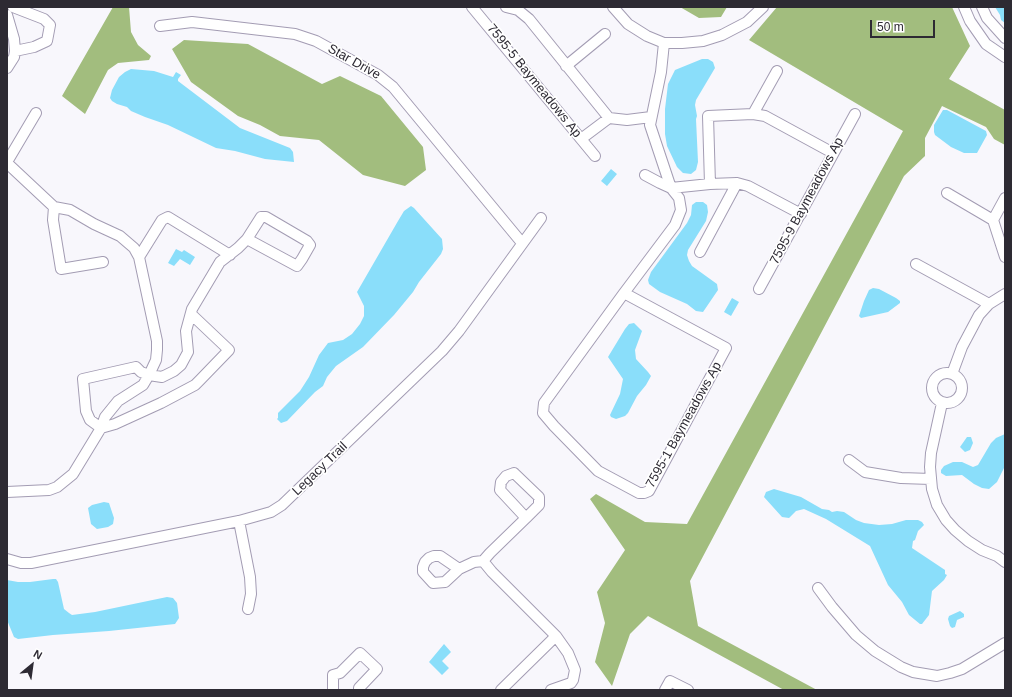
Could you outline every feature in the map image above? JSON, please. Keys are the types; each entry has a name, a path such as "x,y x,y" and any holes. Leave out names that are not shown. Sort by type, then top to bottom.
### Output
{"street":[{"path":"13,7 44,19 50,25 47,41 34,47 15,51"},
{"name":"7595-5 Baymeadows Ap","path":"472,7 595,156"},
{"path":"506,7 518,10 525,16 609,118"},
{"path":"614,7 628,24 647,36 664,43 682,43 722,35 747,22 763,7"},
{"path":"964,7 970,21 986,44 1005,57"},
{"path":"982,7 987,18 1005,38"},
{"path":"7,15 14,39 15,51 14,57 7,68"},
{"name":"Star Drive","path":"160,26 192,22 294,34 316,41 378,75 393,88 522,243"},
{"path":"566,66 605,34"},
{"path":"624,293 679,218 679,198 671,188 650,125 661,72 664,43"},
{"path":"753,114 777,72"},
{"path":"7,492 49,490 57,487 73,474 101,428 105,417 118,401 143,385 150,376 156,360 157,350 157,341 139,257 134,248 120,236 94,224 70,210 54,207 7,163 36,113"},
{"path":"710,184 708,116 753,114 765,116 833,153"},
{"name":"7595-9 Baymeadows Ap","path":"760,289 854,114"},
{"path":"581,139 609,118 627,120 651,117"},
{"path":"645,175 660,184 671,188 737,183 748,186 801,214"},
{"path":"700,252 737,183"},
{"path":"947,193 993,220 1005,257"},
{"path":"993,220 1005,198"},
{"path":"54,207 53,220 62,269 103,262"},
{"path":"139,257 162,220 168,217 230,255"},
{"path":"101,428 90,420 86,411 84,379 136,368 150,376 162,377 174,371 181,365 188,352 186,331 192,309 220,262 247,239 261,217 266,217 307,241 310,245 296,266 247,239"},
{"name":"Legacy Trail","path":"7,559 21,563 31,563 239,521 271,512 282,505 437,357 459,331 541,218"},
{"path":"916,264 989,304"},
{"name":"7595-1 Baymeadows Ap","path":"624,293 726,348 649,491 644,493 638,492 598,471 554,426 544,413 544,403 624,293"},
{"path":"952,374 962,347 979,315 989,304 1005,294"},
{"path":"101,428 115,424 161,403 194,385 228,350 191,314"},
{"path":"942,373 952,374 959,379 962,391 960,396 952,402 942,403 932,392 932,383 938,375 942,373"},
{"path":"942,403 931,453 932,489 938,505 946,520 968,542 997,556 1005,562"},
{"path":"849,460 865,472 901,478 931,478"},
{"path":"459,569 474,562 483,561 526,518"},
{"path":"239,521 250,577 251,594 248,609"},
{"path":"483,561 492,572 556,636 568,653 575,670 571,683 551,690"},
{"path":"818,588 856,635 875,651 901,667 913,672 937,676 950,674 962,669 1005,643"},
{"path":"501,690 556,636"},
{"path":"334,690 332,675 340,673 360,653 377,669 359,688 359,690"},
{"path":"665,690 670,681 688,690"}],"green space":[{"path":"113,7 129,7 131,32 138,45 151,56 149,60 118,63 108,70 85,114 62,96"},
{"path":"680,7 727,7 721,17 699,18"},
{"path":"777,7 952,7 970,46 949,79 1005,110 1005,145 994,139 986,127 942,106 925,138 925,156 904,176 690,581 698,626 817,690 784,690 648,616 630,634 612,686 595,662 605,623 597,592 625,550 590,499 596,494 645,522 687,524 903,131 749,40"},
{"path":"184,40 248,44 322,84 340,76 381,96 423,147 426,170 405,186 363,175 319,140 280,136 260,125 238,116 191,82 172,49"}],"water":[{"path":"995,7 1005,7 1005,23 1001,20"},
{"path":"702,59 708,59 713,62 715,68 696,100 695,105 697,116 698,162 696,170 691,174 683,173 677,167 667,146 665,134 665,109 668,84 675,70"},
{"path":"131,69 154,71 173,77 176,72 181,75 178,81 240,128 290,148 293,152 294,162 265,159 235,151 216,148 168,125 145,117 131,111 127,107 117,104 110,98 112,90 119,77"},
{"path":"943,110 947,110 986,131 987,135 977,153 964,153 951,147 935,135 934,125"},
{"path":"611,169 617,174 607,186 601,181"},
{"path":"696,202 703,202 707,205 708,212 706,221 688,250 687,255 692,266 717,284 718,290 703,312 696,311 687,304 660,292 649,284 648,280 651,272 687,223 691,215 692,205"},
{"path":"411,206 442,239 443,249 441,254 394,315 363,347 336,366 327,377 323,386 315,392 287,421 281,423 277,419 278,413 300,391 309,377 319,355 328,343 343,340 352,334 360,324 364,316 364,306 357,292 404,211"},
{"path":"176,249 182,252 184,250 195,257 190,265 180,259 174,266 168,263"},
{"path":"873,288 879,289 896,298 900,301 900,303 888,312 861,318 859,316 864,301 869,290"},
{"path":"732,298 739,302 731,316 724,312"},
{"path":"634,323 642,331 635,350 636,359 651,376 637,396 628,413 625,416 616,419 610,415 620,394 623,379 608,357 625,329 629,324"},
{"path":"1005,434 1005,466 997,482 989,489 982,488 974,484 962,475 946,476 941,473 944,466 953,462 962,462 973,467 978,465 991,443 996,438"},
{"path":"967,437 971,437 973,443 970,450 965,452 960,447"},
{"path":"774,489 801,497 822,509 832,512 844,512 856,520 864,523 879,525 892,524 906,520 918,520 922,522 924,525 918,531 915,540 913,541 912,548 945,570 945,574 947,575 944,580 932,591 929,615 922,624 909,615 902,602 888,585 870,546 826,519 804,509 796,511 789,518 782,517 764,497 766,492"},
{"path":"104,502 109,503 114,518 113,524 108,527 97,529 91,524 88,508 92,505"},
{"path":"56,579 58,582 64,609 72,615 95,612 167,597 173,598 177,603 179,618 175,624 18,639 14,637 7,620 7,580 30,582"},
{"path":"960,611 964,614 964,617 957,620 955,627 952,628 948,619 949,616"},
{"path":"444,644 451,652 442,661 449,668 442,675 429,662"}]}
